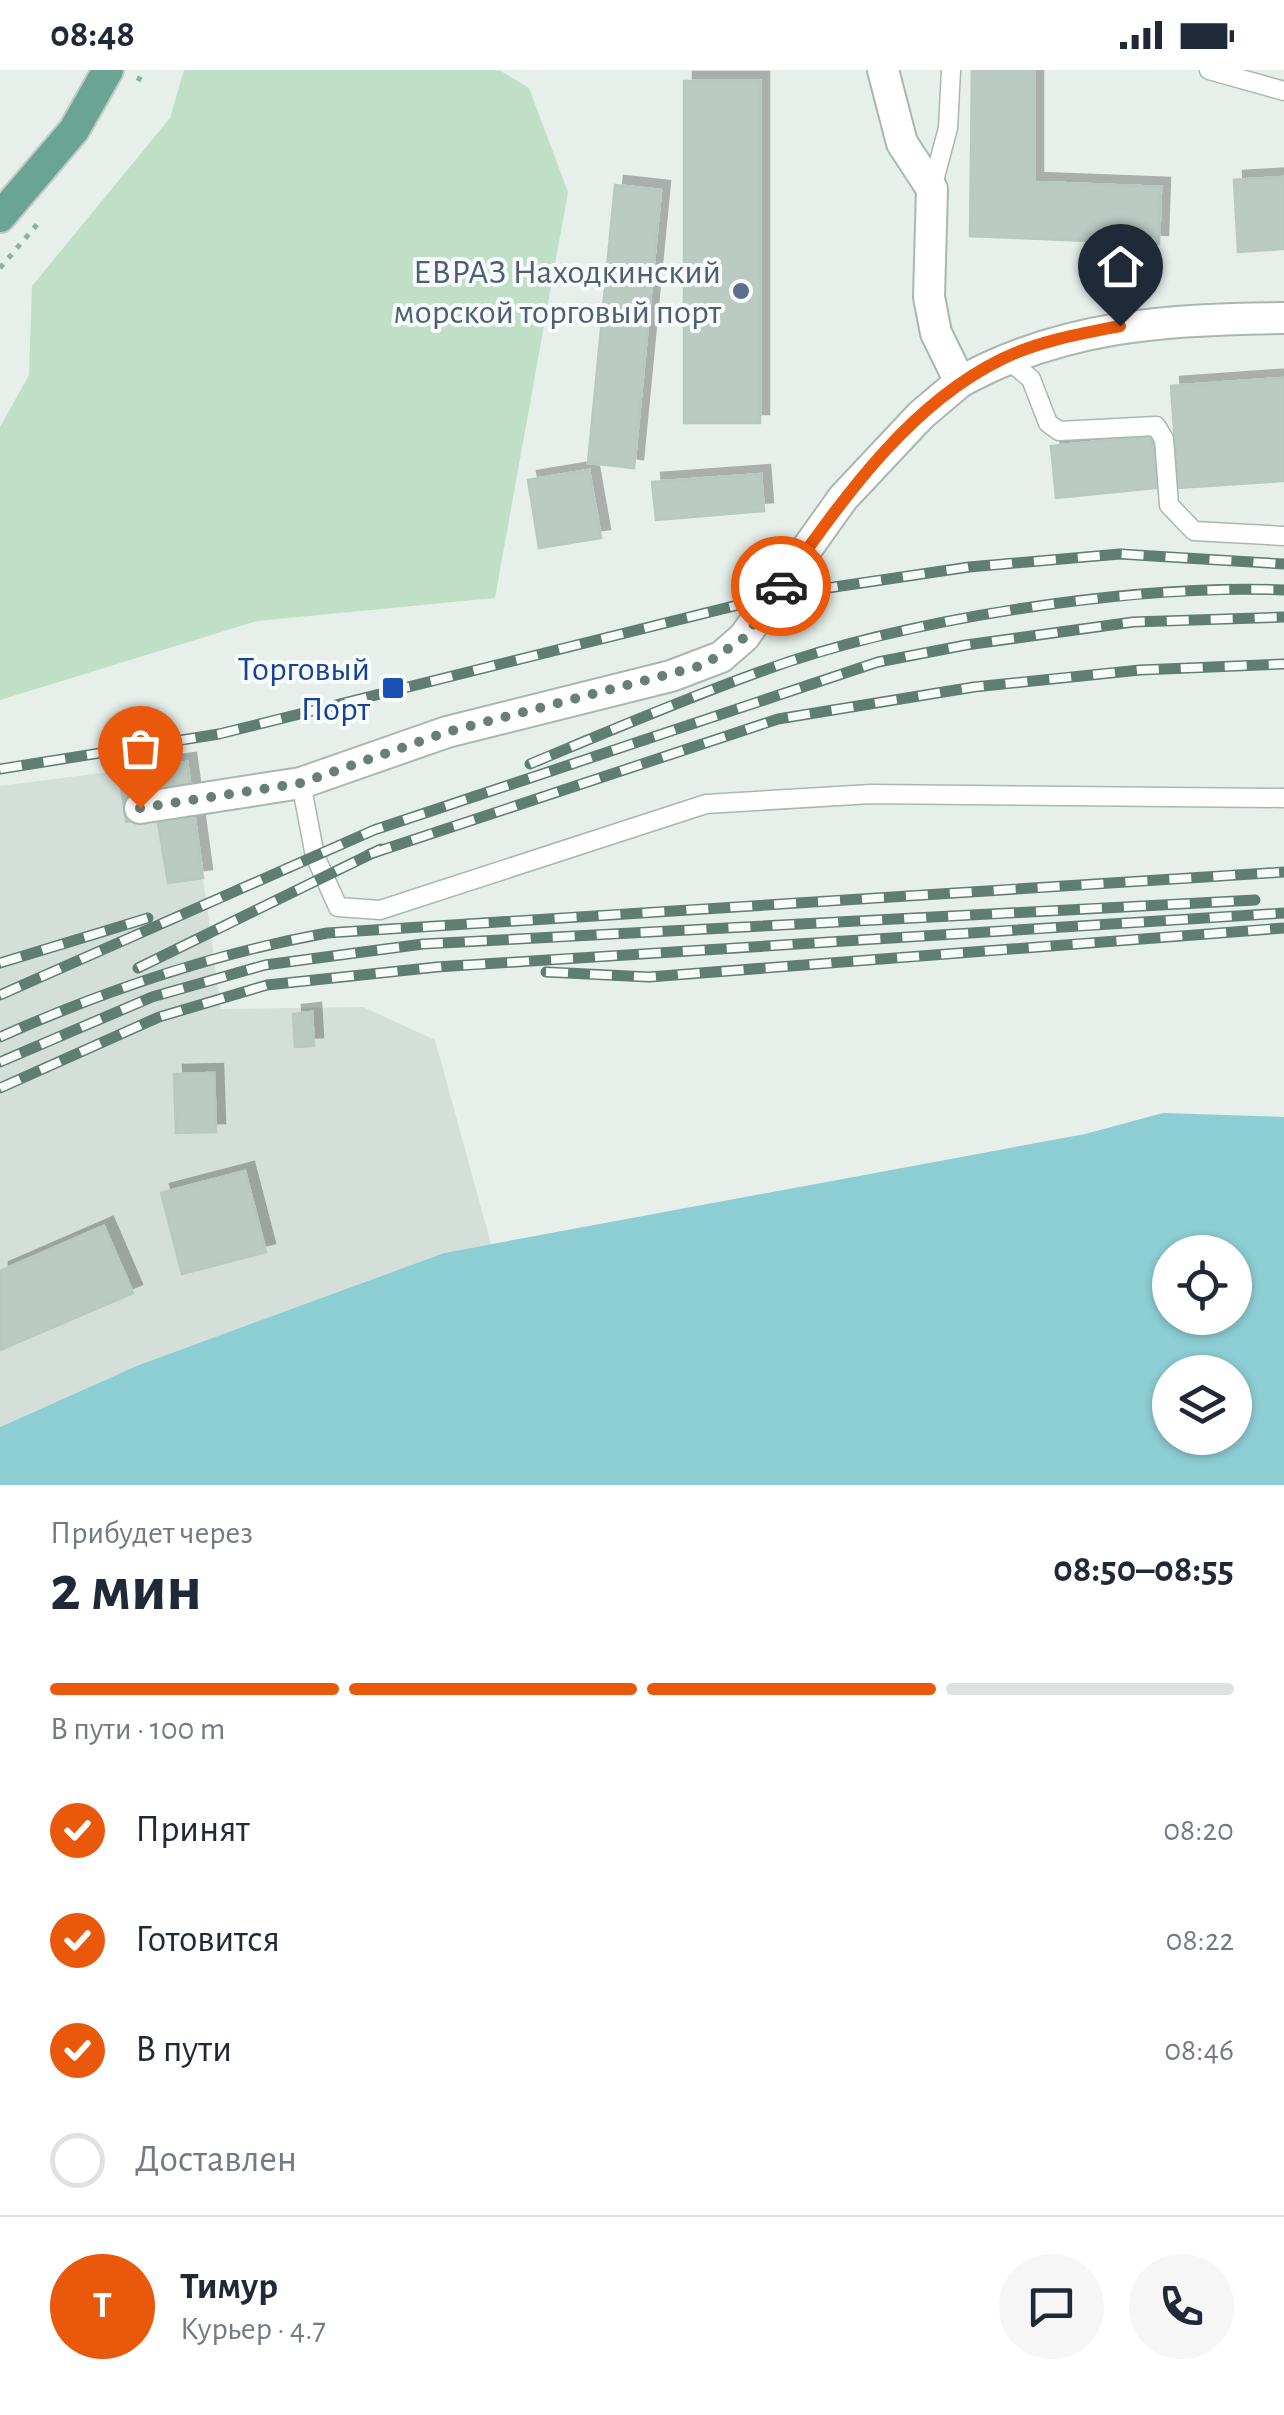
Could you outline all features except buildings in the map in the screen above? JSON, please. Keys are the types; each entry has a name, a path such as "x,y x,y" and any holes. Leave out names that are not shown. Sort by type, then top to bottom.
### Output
{"main road":[{"path":"0,217 74,130 108,70"}],"street":[{"path":"883,70 902,143 932,189 929,298 936,334 960,382"},
{"path":"140,808 301,783 447,732 671,676 721,657 744,638 843,498 920,415 960,382 1005,357 1057,339 1120,326 1284,318"}],"lane":[{"path":"932,189 948,128 951,70"},
{"path":"1209,70 1284,91"},
{"path":"1005,357 1031,380 1048,422 1059,431 1156,426 1164,439 1170,505 1194,531 1284,536"},
{"path":"301,783 316,856 338,907 380,910 706,804 871,794 1284,798"}],"shaded area":[{"path":"187,762 221,1009 363,1007 435,1040 491,1244 444,1253 139,1365 0,1427 0,786"}],"green space":[{"path":"184,70 499,70 529,88 568,192 495,598 257,621 0,700 0,427 29,375 32,286 170,118"}],"water":[{"path":"1163,1113 1284,1117 1284,1485 0,1485 0,1427 139,1365 444,1253 1085,1134"}],"railway":[{"path":"0,769 219,734 774,596 969,567 1120,554 1284,564"},
{"path":"530,764 762,671 882,636 1090,599 1284,590"},
{"path":"0,995 374,830 878,662 966,645 1133,622 1284,617"},
{"path":"370,854 778,719 974,687 1140,670 1284,664"},
{"path":"138,968 381,849"},
{"path":"0,1037 160,975 327,933 1284,872"},
{"path":"0,1062 152,997 265,965 423,944 1255,900"},
{"path":"0,1088 159,1017 267,985 437,967 1284,913"},
{"path":"0,963 148,918"},
{"path":"546,972 649,977 1284,928"}],"way so far":[{"path":"140,808 301,783 447,732 704,665 744,638 781,586"}],"place":[{"name":"ЕВРАЗ Находкинский морской торговый порт","path":"741,291"},
{"name":"Торговый Порт","path":"393,688"}],"route":[{"path":"781,586 843,498 920,415 960,382 1005,357 1057,339 1120,326"}]}
